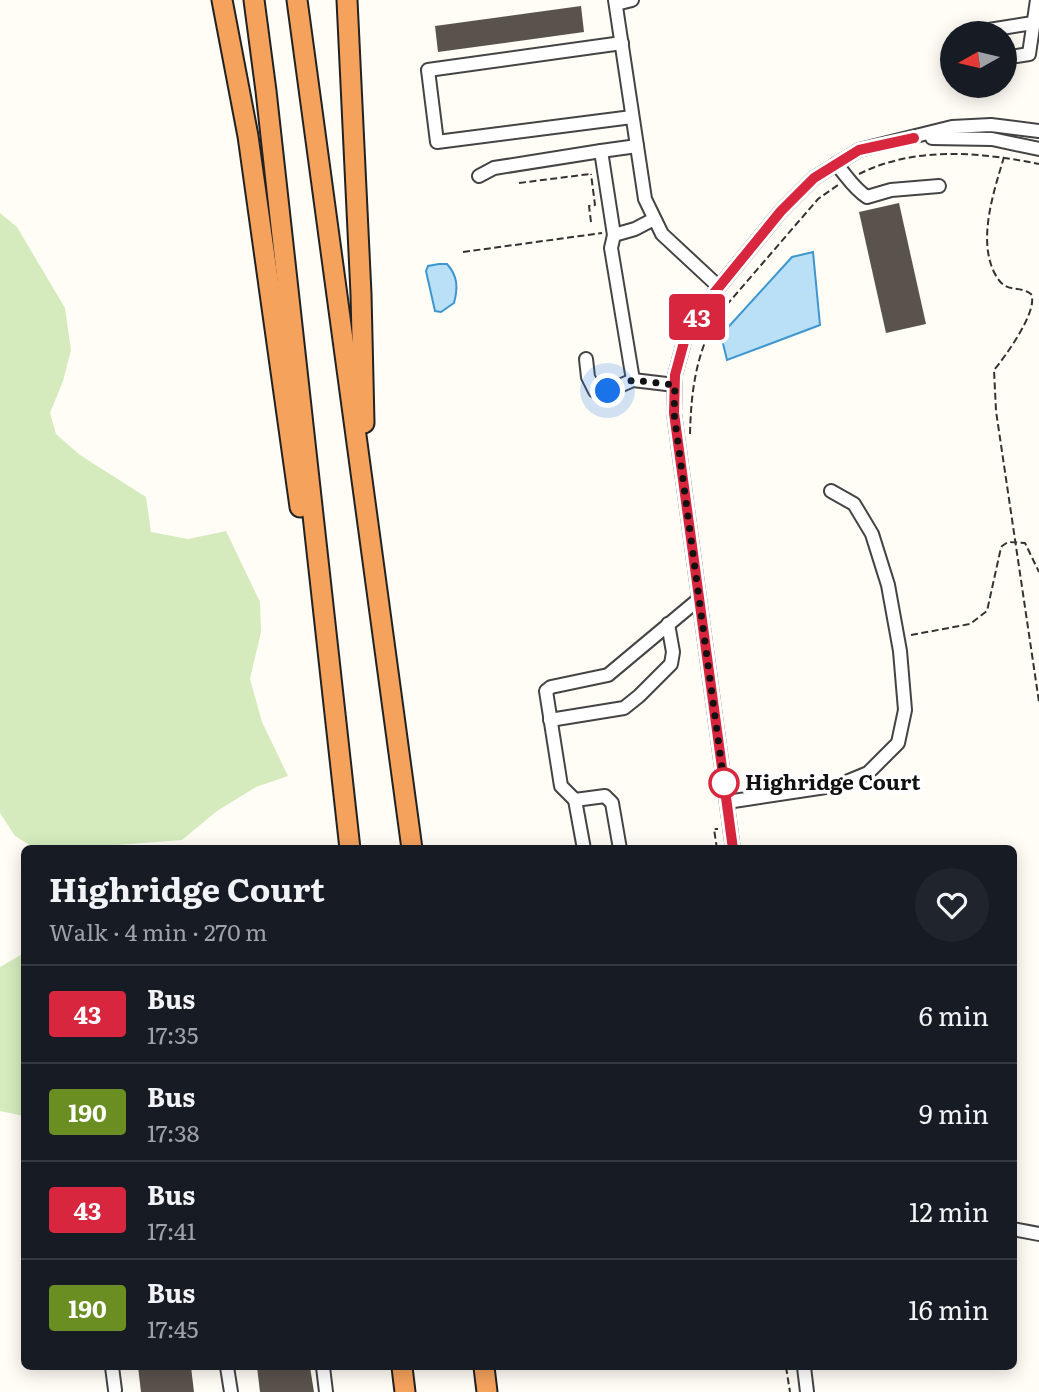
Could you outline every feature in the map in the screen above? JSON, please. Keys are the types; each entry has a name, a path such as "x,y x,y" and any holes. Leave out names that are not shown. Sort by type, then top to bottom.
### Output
{"highway":[{"path":"222,0 248,136 282,392 344,791"},
{"path":"254,0 350,845"},
{"path":"297,0 411,845"},
{"path":"347,0 364,376 362,473"},
{"path":"402,1370 405,1392"},
{"path":"484,1370 488,1392"}],"street":[{"path":"632,0 616,2 645,199 662,234 719,286"},
{"path":"1017,56 1029,54 1037,0"},
{"path":"1017,25 1033,23"},
{"path":"622,43 428,70 437,142 632,117"},
{"path":"732,845 674,413 675,375 684,342 701,309 781,211 814,178 859,150 952,127 991,125 1039,131"},
{"path":"914,138 992,139 1039,149"},
{"path":"479,176 494,169 637,146"},
{"path":"601,151 614,233 611,248 633,380"},
{"path":"836,164 849,179 852,187 867,197 891,190 940,186"},
{"path":"614,233 635,229 654,219"},
{"path":"586,359 588,377 595,391 608,391 633,380 675,385"},
{"path":"727,802 839,785 868,773 898,743 905,710 888,585 872,534 854,504 831,491"},
{"path":"583,845 575,800 561,786 546,691 551,687 608,675 699,599"},
{"path":"550,720 624,708 671,664 673,652 668,624"},
{"path":"575,800 605,796 612,803 619,845"},
{"path":"1017,1230 1039,1234"},
{"path":"111,1391 112,1370"},
{"path":"227,1370 231,1392"},
{"path":"323,1370 326,1392"},
{"path":"804,1370 807,1392"}],"path":[{"path":"690,434 692,386 706,335 718,315 818,199 849,179 895,161 952,152 1004,157 1039,164"},
{"path":"1004,157 990,213 987,238 989,256 994,272 1002,284 1010,289 1031,293 1036,300 1036,312"},
{"path":"591,166 595,205 589,205 591,222"},
{"path":"519,183 591,173"},
{"path":"463,252 614,233"},
{"path":"1024,335 994,370 996,411 1039,702"},
{"path":"897,636 960,627 987,611 1002,546 1008,542 1025,542 1039,572"},
{"path":"786,1370 790,1392"}],"green space":[{"path":"0,213 17,227 65,308 71,350 63,381 50,413 56,434 80,455 146,497 151,532 188,539 226,531 260,602 261,632 250,679 262,722 288,776 256,787 217,811 182,840 116,845 30,845 15,836 0,813"},
{"path":"21,955 21,1115 0,1111 0,967"}],"water":[{"path":"813,252 820,325 727,360 721,335 792,257"},
{"path":"447,264 451,269 456,287 454,303 441,312 435,311 426,271 428,266"}],"building":[{"path":"581,6 584,32 438,52 435,26"},
{"path":"899,203 926,324 886,333 859,212"},
{"path":"138,1370 191,1370 194,1392 141,1392"},
{"path":"257,1370 310,1370 314,1392 260,1392"}],"bus line":[{"name":"43","path":"732,845 674,413 675,375 684,342 701,309 781,211 814,178 859,150 914,138"}],"place":[{"name":"Highridge Court","path":"724,783"}],"route":[{"path":"608,391 633,380 675,385 674,413 724,783"}]}
